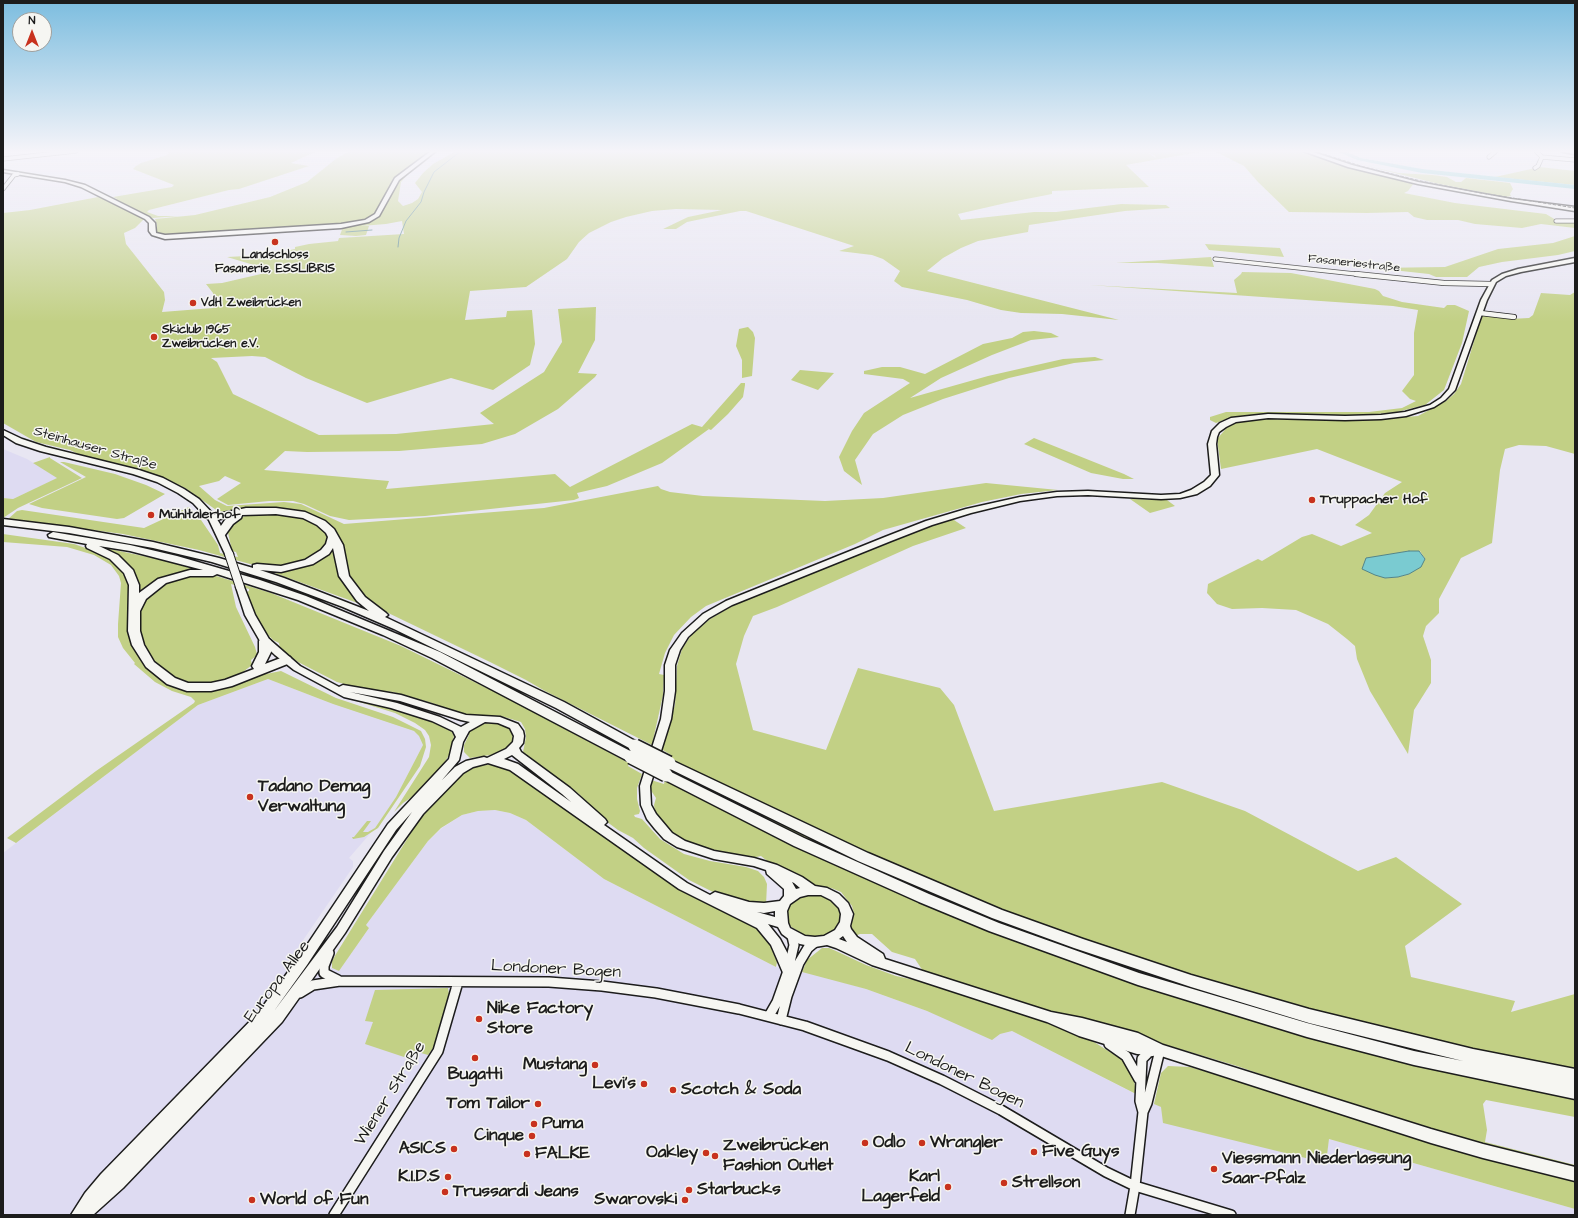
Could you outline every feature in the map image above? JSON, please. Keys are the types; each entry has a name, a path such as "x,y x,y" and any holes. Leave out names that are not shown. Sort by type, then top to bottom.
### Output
{"highway":[{"path":"212,518 216,520 224,520 265,511"},
{"path":"212,518 231,513 265,511 286,512 305,515 326,526 338,545 344,576 350,587 366,604 398,627"},
{"path":"221,533 229,522 238,516"},
{"path":"3,522 69,530 128,540 179,551 227,558 271,569 298,566 309,562 322,555 330,547 333,538"},
{"path":"3,530 66,537 166,556 256,582 337,612 436,656 539,708 633,751 799,842 924,898 994,927 1102,967 1211,1002 1307,1030 1414,1058 1575,1092"},
{"path":"66,537 108,554 126,567 134,585 136,609 134,631 138,645 150,664 163,675 178,684 193,688 211,687 233,681 286,660"},
{"path":"227,558 347,605 398,627 560,705 633,751"},
{"path":"136,609 141,598 152,588 162,581 180,575 211,573 256,582"},
{"path":"258,666 265,652 265,641"},
{"path":"233,681 258,666 272,660 286,660"},
{"path":"668,769 863,857 997,914 1079,944 1191,981 1309,1016 1450,1051 1575,1076"}],"street":[{"path":"126,208 146,218 152,223 152,231 154,234 165,236 341,226 367,221 377,215 381,208"},
{"path":"1561,208 1575,210"},
{"path":"1556,221 1575,221"},
{"name":"Fasaneriestraße","path":"1214,259 1407,280 1444,283 1491,284"},
{"path":"812,890 798,880 781,871 754,862 714,855 681,844 668,836 651,816 645,796 645,786 666,719 670,690 670,665 675,650 685,635 706,616 729,603 860,550 929,523 969,510 1020,499 1063,493 1161,497 1180,496 1194,492 1207,484 1215,475 1216,466 1212,444 1216,431 1223,425 1234,420 1268,416 1376,417 1406,414 1425,408 1443,399 1452,390 1491,284 1500,277 1514,272 1575,260"},
{"path":"1479,315 1514,317"},
{"name":"Steinhauser Straße","path":"3,432 38,447 136,472 160,480 196,501 212,518 221,533 227,558 240,587 250,615 265,641 286,660 305,673 326,684"},
{"path":"326,684 354,691 401,698 465,718 500,720 514,726 518,731 519,736 514,748 506,755 488,760"},
{"path":"326,684 353,697 392,705 436,719 459,730 460,738"},
{"path":"483,719 465,729 460,738 456,754 468,760 502,762 514,767 684,886 715,903 749,918 768,932 782,952 788,971"},
{"path":"514,748 516,754 566,791 610,829 707,893 718,898 749,907 769,908 787,901 802,891 812,890 826,892 840,901 847,914 844,926 837,935 808,948 799,963 787,996 781,1020"},
{"name":"Europa Allee","path":"79,1215 106,1180 263,1017 303,962 392,827 405,811 451,763 456,754"},
{"name":"Europa Allee","path":"82,1215 118,1183 277,1018 341,930 388,854 419,811 459,770 470,764 488,760"},
{"path":"754,862 777,874 790,888 787,901 780,913 782,923 786,931 792,936 801,940 840,944 876,961 1051,1018 1097,1036 1137,1048 1160,1050"},
{"path":"730,909 782,923"},
{"path":"844,926 853,940 892,966"},
{"path":"340,981 326,975 324,969 326,960 341,930"},
{"path":"768,1016 777,1002 788,971 794,945 792,936"},
{"name":"Londoner Bogen","path":"277,1018 307,987 319,983 340,981 549,982 602,986 706,1002 805,1026 888,1056 942,1080 1006,1113 1106,1172 1135,1186 1231,1215"},
{"name":"Wiener Straße","path":"334,1215 438,1051 458,982"},
{"path":"1051,1018 1082,1024 1138,1039 1160,1050 1431,1136 1483,1151 1575,1174"},
{"path":"1097,1036 1126,1056 1140,1080"},
{"path":"1143,1112 1140,1101 1142,1060 1149,1052 1160,1050"},
{"path":"1130,1215 1135,1186 1143,1112 1147,1103 1160,1050"}],"shaded area":[{"path":"3,449 27,459 58,478 13,499 3,498"},
{"path":"268,679 333,704 414,731 419,736 423,745 396,797 375,828 349,858 353,861 353,867 295,952 339,971 369,928 366,925 428,841 442,828 462,815 478,811 495,810 510,813 526,820 604,879 776,967 814,974 866,989 927,1011 1000,1034 1012,1031 1161,1107 1325,1163 1329,1139 1575,1209 1575,1215 3,1215 3,853 198,705"}],"green space":[{"path":"41,208 158,208 147,212 158,216 179,216 153,218 146,217 135,228 124,233 126,244 164,292 165,300 162,312 213,308 213,293 206,284 222,283 274,271 227,257 266,255 295,249 295,247 309,244 338,241 339,238 404,234 402,221 361,226 369,226 366,235 356,236 340,235 343,227 351,226 167,235 157,233 155,219 195,215 225,208 985,208 958,214 961,220 1090,208 1170,208 1125,211 1029,225 1028,232 978,241 961,248 943,258 927,271 1119,320 1062,314 1021,313 1001,310 967,300 902,287 894,281 900,271 883,259 872,255 839,251 854,246 746,211 687,222 676,229 663,229 688,217 722,210 676,209 652,211 626,217 611,222 589,233 579,242 567,259 526,287 470,291 465,320 506,317 507,311 532,310 535,344 530,365 493,390 451,378 367,403 306,378 265,357 252,356 211,358 217,362 233,394 319,435 396,434 494,424 480,413 544,372 562,342 558,309 596,307 595,340 578,373 597,374 558,409 515,434 482,444 399,451 285,451 264,470 389,481 386,489 555,474 570,487 692,424 702,427 741,383 745,383 743,397 711,430 709,429 662,463 607,486 577,493 579,498 574,500 425,516 349,520 330,516 304,504 293,501 269,501 228,505 217,499 241,483 225,476 219,481 199,486 215,500 227,506 284,502 301,504 344,524 544,508 658,486 661,489 670,492 703,496 825,501 883,498 986,483 1058,490 1021,494 982,502 883,530 855,544 706,606 691,617 674,635 665,653 659,674 664,675 663,695 652,745 490,662 382,610 359,593 348,576 340,539 335,530 329,523 309,513 286,509 219,512 185,488 161,477 139,470 75,456 76,453 70,450 36,442 3,423 3,213"},
{"path":"1285,208 1495,208 1546,214 1556,220 1575,223 1575,228 1541,224 1522,228 1475,224 1458,220 1427,220 1414,217 1408,212 1289,212"},
{"path":"1575,236 1575,251 1479,267 1467,277 1436,277 1429,274 1374,268 1445,267 1498,249 1553,243"},
{"path":"1205,244 1280,248 1284,257 1209,250"},
{"path":"1211,257 1214,267 1158,263 1116,263"},
{"path":"1242,272 1291,273 1375,289 1383,296 1402,302 1444,308 1447,305 1455,305 1469,311 1462,343 1444,390 1425,405 1397,412 1368,415 1253,415 1229,418 1216,423 1210,420 1210,417 1226,412 1369,412 1402,408 1416,401 1410,399 1402,391 1414,375 1414,333 1418,310 1393,306 1089,285 1237,293 1234,280"},
{"path":"1575,292 1575,454 1546,446 1519,445 1505,449 1500,470 1492,543 1461,558 1439,599 1439,613 1426,626 1423,636 1431,660 1431,683 1414,710 1408,754 1370,691 1357,659 1355,646 1347,639 1328,624 1296,610 1262,608 1232,609 1217,604 1207,593 1208,584 1258,559 1262,561 1302,537 1312,534 1341,546 1372,533 1355,525 1369,515 1385,493 1402,482 1317,449 1221,469 1217,439 1230,424 1251,419 1368,420 1418,416 1446,401 1454,394 1461,384 1482,315 1510,319 1529,318 1533,315 1541,293 1570,295","holes":["1409,551 1420,551 1425,559 1409,574 1385,578 1389,555"]},
{"path":"748,327 753,332 755,338 752,376 742,378 742,360 736,346 739,329"},
{"path":"1034,331 1051,333 1059,337 1031,340 992,355 941,378 910,398 988,376 1063,359 1095,357 1104,360 1074,363 1009,378 943,399 903,415 873,434 855,460 862,485 844,471 839,457 852,431 864,413 910,383 903,379 864,374 864,371 882,367 900,367 925,374 983,344 1012,338 1023,332"},
{"path":"800,370 834,373 818,390 791,380"},
{"path":"1034,438 1134,479 1123,479 1091,473 1024,444"},
{"path":"50,457 82,478 18,508 3,518 3,498 13,499 57,478 33,463"},
{"path":"60,462 115,474 146,485 165,494 124,518 117,519 42,508 29,504 86,477"},
{"path":"1130,499 1167,500 1175,506 1150,513"},
{"path":"189,507 199,517 218,545 220,553 238,557 236,552 232,551 227,528 237,519 251,514 272,513 305,518 315,522 328,534 329,540 327,548 299,564 268,567 250,564 199,550 123,534 8,519 17,511 22,510 144,528"},
{"path":"951,518 966,528 913,546 777,607 753,616 744,636 736,664 753,730 826,750 858,668 940,688 954,705 994,811 1162,782 1245,811 1358,871 1396,857 1462,904 1405,946 1411,977 1515,1001 1511,1012 1575,994 1575,1117 1486,1100 1483,1104 1487,1130 1485,1142 1575,1165 1575,1169 1496,1149 1331,1099 1237,1066 1082,1020 1032,1007 923,971 915,959 892,952 872,934 860,934 855,936 850,930 854,914 852,906 841,892 831,888 814,885 797,874 771,864 761,856 751,858 719,852 684,840 671,832 660,821 655,812 654,805 656,798 650,789 651,780 664,784 671,755 661,749 675,705 677,666 682,649 692,634 710,619 734,605"},
{"path":"3,534 74,544 106,555 129,577 130,637 135,651 143,662 171,686 191,692 208,691 263,672 266,674 281,671 336,698 393,717 421,731 425,739 426,747 420,766 378,828 364,837 353,839 352,837 354,837 367,821 371,821 363,832 368,832 375,828 396,797 423,745 419,736 414,731 333,704 268,679 198,705 16,843 7,838 96,771 195,701 191,697 172,691 155,682 134,664 135,663 123,648 118,637 121,583 119,576 111,565 94,555 67,547 3,542"},
{"path":"333,545 338,562 363,605 269,571 290,569"},
{"path":"110,549 162,560 198,570 185,572 138,595 138,584 135,574 129,566 108,550"},
{"path":"210,574 271,593 401,646 503,696 629,763 628,766 642,774 637,788 637,799 640,811 639,814 634,815 635,817 642,819 660,839 684,854 710,861 746,867 758,871 764,877 767,884 766,905 729,900 689,880 644,848 633,838 618,830 595,813 589,804 579,794 523,752 526,737 525,729 521,722 501,716 472,715 457,712 393,692 362,689 337,682 298,662 280,649 279,643 273,640 265,632 256,616 246,592 249,591 249,589 231,584 236,607 257,654 251,660 252,665 230,679 208,684 191,683 171,676 156,663 146,650 139,630 139,609 142,601 162,583 184,576"},
{"path":"358,700 428,720 452,732 454,736 449,755 443,765 415,795 403,803 394,812 429,757 431,745 429,736 425,730 415,723 395,713 356,701"},
{"path":"488,723 498,724 508,728 512,731 513,740 506,750 497,754 470,758 464,752 464,745 469,735 468,730 478,725"},
{"path":"499,764 517,772 545,795 674,884 703,902 758,926 769,943 777,962 776,967 604,879 526,820 510,813 495,810 478,811 462,815 441,828 428,841 366,925 369,928 339,971 332,968 332,961 336,954 422,815 465,771 475,766"},
{"path":"818,894 829,898 840,909 840,923 828,934 816,937 804,935 790,926 787,921 787,912 791,903 800,897"},
{"path":"822,948 829,948 866,965 896,976 929,983 1058,1026 1094,1042 1121,1059 1129,1069 1134,1079 1136,1094 1012,1031 1000,1034 992,1040 927,1011 866,989 802,972 807,960"},
{"path":"448,988 449,994 434,1047 428,1055 411,1050 404,1057 365,1044 373,1022 365,1021 375,990"},
{"path":"1168,1066 1190,1067 1575,1179 1575,1209 1329,1139 1326,1163 1163,1123 1161,1107 1154,1104 1161,1073"}],"water":[{"path":"1409,551 1419,551 1425,559 1421,567 1409,574 1385,578 1362,569 1366,558"}],"waterway":[{"path":"398,247 399,238 406,221 416,208"},
{"path":"346,232 372,230"}],"place":[{"name":"Landschloss Fasanerie, ESSLIBRIS","path":"275,242"},
{"name":"VdH Zweibrücken","path":"193,303"},
{"name":"Skiclub 1965 Zweibrücken e.V.","path":"154,337"},
{"name":"Truppacher Hof","path":"1312,500"},
{"name":"Mühltalerhof","path":"151,515"},
{"name":"Tadano Demag Verwaltung","path":"250,797"},
{"name":"Nike Factory Store","path":"479,1019"},
{"name":"Bugatti","path":"475,1058"},
{"name":"Mustang","path":"595,1065"},
{"name":"Levi's","path":"644,1084"},
{"name":"Scotch & Soda","path":"673,1090"},
{"name":"Tom Tailor","path":"538,1104"},
{"name":"Puma","path":"534,1124"},
{"name":"Cinque","path":"532,1136"},
{"name":"Odlo","path":"865,1143"},
{"name":"Wrangler","path":"922,1143"},
{"name":"ASICS","path":"454,1149"},
{"name":"Five Guys","path":"1034,1152"},
{"name":"Oakley","path":"706,1153"},
{"name":"FALKE","path":"527,1154"},
{"name":"Zweibrücken Fashion Outlet","path":"715,1156"},
{"name":"Viessmann Niederlassung Saar-Pfalz","path":"1214,1169"},
{"name":"K.I.D.S","path":"448,1177"},
{"name":"Strellson","path":"1004,1183"},
{"name":"Karl Lagerfeld","path":"948,1187"},
{"name":"Starbucks","path":"689,1190"},
{"name":"Trussardi Jeans","path":"445,1192"},
{"name":"World of Fun","path":"252,1200"},
{"name":"Swarovski","path":"685,1200"}]}
